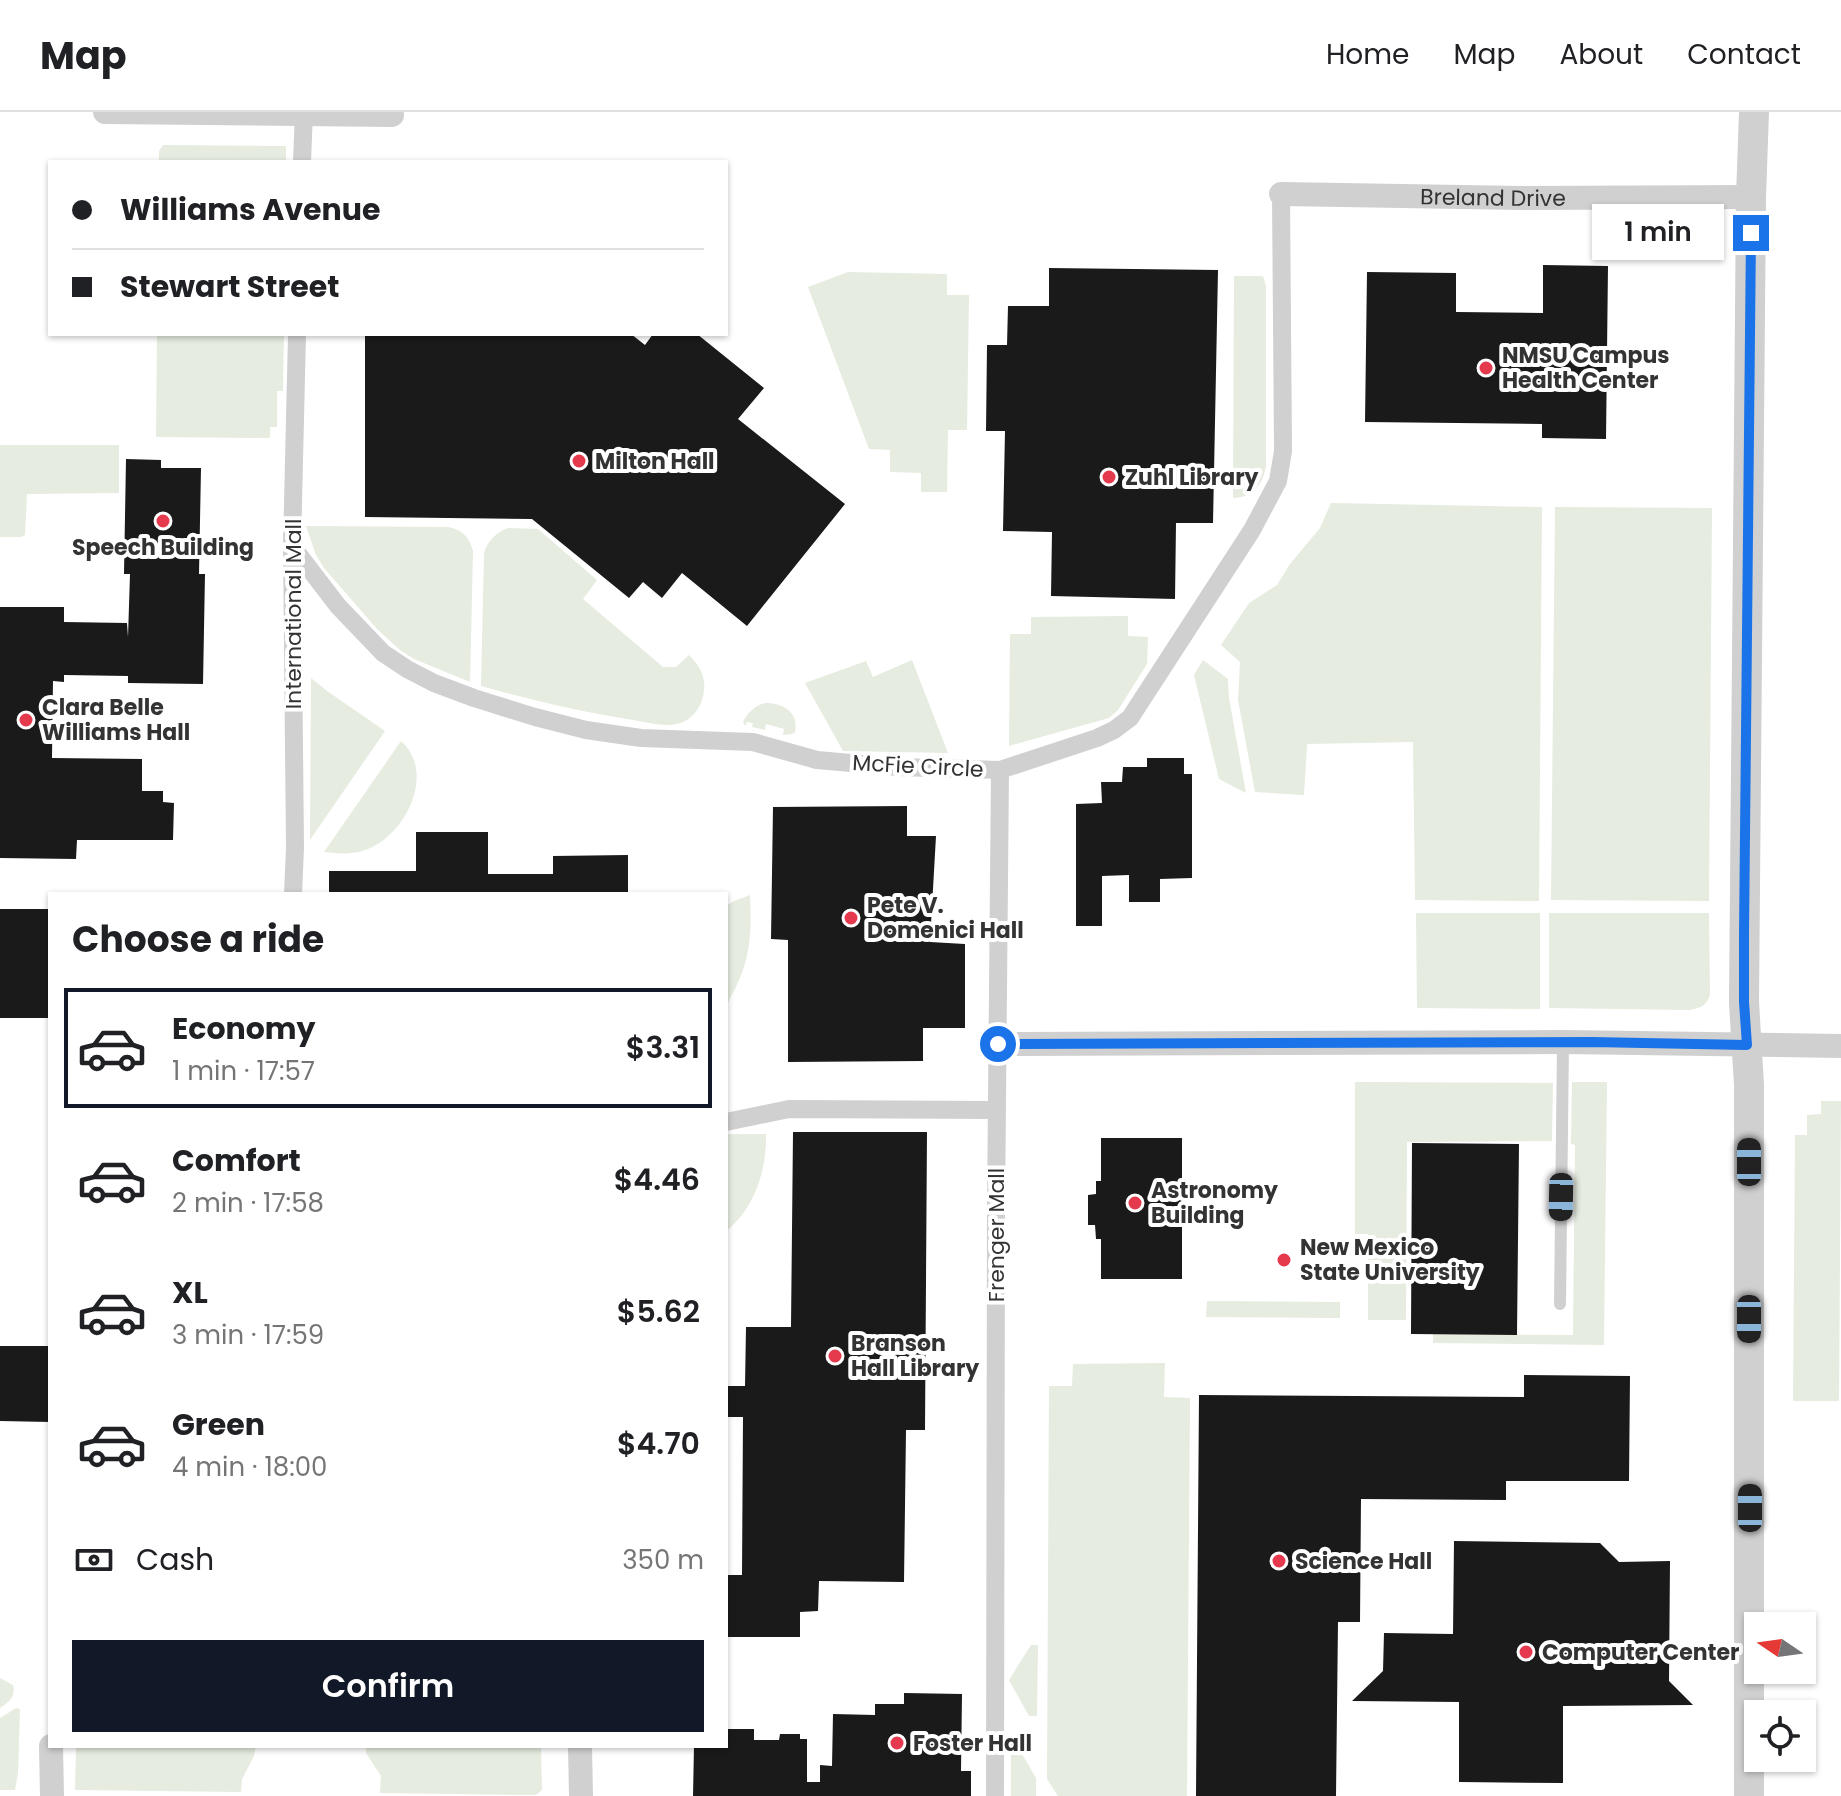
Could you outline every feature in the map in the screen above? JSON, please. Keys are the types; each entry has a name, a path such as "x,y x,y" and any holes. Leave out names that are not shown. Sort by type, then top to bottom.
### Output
{"street":[{"path":"105,112 392,115"},
{"path":"1749,1796 1749,1085 1744,973 1754,112"},
{"path":"302,160 304,113"},
{"name":"Breland Drive","path":"1281,194 1522,198 1751,197"},
{"name":"McFie Circle","path":"292,546 338,606 383,653 407,669 434,683 486,702 586,730 641,738 753,742 817,760 844,763 1000,770 1097,738 1130,718 1252,530 1278,481 1283,451 1281,194"},
{"name":"International Mall","path":"293,892 292,546 297,336"},
{"name":"Frenger Mall","path":"995,1796 1000,770"},
{"path":"998,1044 1563,1042 1841,1046"},
{"path":"728,1122 789,1109 997,1110"},
{"path":"51,1748 52,1796"},
{"path":"580,1748 581,1796"}],"lane":[{"path":"1560,1304 1563,1042"}],"shaded area":[{"path":"163,145 286,146 286,160 159,160"},
{"path":"848,272 947,274 947,295 969,295 967,430 948,430 947,492 921,492 921,473 890,472 890,450 869,449 808,287"},
{"path":"1234,276 1263,276 1266,286 1266,466 1256,489 1246,496 1233,498"},
{"path":"157,336 284,336 283,391 277,391 277,427 270,427 270,438 156,437"},
{"path":"0,445 119,445 119,493 27,494 25,535 0,537"},
{"path":"1331,503 1542,507 1539,901 1415,900 1413,742 1307,744 1304,795 1255,792 1238,700 1240,662 1221,645 1249,603 1277,585 1320,528"},
{"path":"1555,507 1712,508 1709,901 1551,900"},
{"path":"306,526 448,527 465,535 473,551 470,682 414,659 377,629 324,568"},
{"path":"508,528 538,529 597,580 583,599 663,667 676,667 689,655 704,681 701,704 692,715 677,724 655,724 537,701 481,686 484,554 493,538"},
{"path":"1128,616 1128,636 1148,637 1147,664 1118,710 1109,718 1009,746 1010,634 1031,634 1031,617"},
{"path":"912,660 948,753 843,751 805,683 866,661 873,677"},
{"path":"1203,660 1228,679 1246,793 1219,779 1194,675"},
{"path":"311,678 385,731 310,840"},
{"path":"765,703 788,710 795,719 795,732 783,735 784,729 766,724 765,730 752,727 753,723 747,722 745,726 743,722 750,712"},
{"path":"401,741 412,755 416,771 416,787 402,820 391,834 362,851 324,852"},
{"path":"750,895 750,925 745,964 728,1002 728,905"},
{"path":"1416,913 1540,913 1540,1009 1417,1008"},
{"path":"1549,913 1709,913 1708,999 1702,1006 1689,1010 1549,1008"},
{"path":"1355,1082 1553,1083 1552,1141 1407,1142 1406,1320 1368,1320 1368,1234 1355,1234"},
{"path":"1572,1082 1607,1082 1604,1345 1433,1343 1433,1334 1573,1335 1575,1145 1571,1144"},
{"path":"1821,1101 1841,1101 1839,1401 1793,1401 1795,1135 1807,1135 1807,1115 1821,1114"},
{"path":"728,1134 766,1134 757,1187 752,1200 728,1229"},
{"path":"1207,1301 1340,1302 1340,1318 1206,1317"},
{"path":"1165,1363 1164,1397 1190,1398 1187,1796 1058,1796 1047,1779 1049,1386 1072,1386 1073,1364"},
{"path":"1031,1645 1038,1645 1037,1716 1029,1716 1009,1680"},
{"path":"0,1678 13,1685 14,1693 0,1708"},
{"path":"16,1708 20,1709 15,1790 0,1790 0,1718"},
{"path":"1011,1735 1036,1778 1036,1796 1011,1796"},
{"path":"76,1748 256,1748 242,1779 241,1792 75,1790"},
{"path":"366,1748 541,1748 542,1790 536,1795 380,1793 381,1776"}],"building":[{"name":"NMSU Campus Health Center","path":"1543,265 1608,266 1606,439 1542,438 1542,424 1365,422 1367,272 1456,273 1456,312 1543,313"},
{"name":"Zuhl Library","path":"1049,268 1218,270 1213,523 1176,523 1175,599 1051,596 1052,532 1003,531 1005,431 986,431 987,345 1007,345 1008,306 1049,306"},
{"name":"Milton Hall","path":"365,336 634,336 645,345 652,336 699,336 764,388 738,419 845,504 747,626 682,573 662,598 643,582 629,598 532,519 365,517"},
{"name":"Clara Belle Williams Hall","path":"126,459 161,460 161,468 201,468 199,574 205,574 203,684 128,683 128,676 64,675 64,682 53,681 52,758 142,759 142,791 163,791 163,802 174,803 173,840 77,840 76,859 0,858 0,607 64,607 64,622 127,623 128,637 130,574 124,574"},
{"path":"1147,758 1184,758 1184,774 1192,774 1192,878 1160,879 1160,902 1129,902 1129,875 1102,876 1102,926 1076,926 1076,804 1102,803 1101,782 1122,782 1123,767 1147,767"},
{"name":"Pete V. Domenici Hall","path":"907,806 907,836 936,836 930,942 965,944 965,1028 923,1028 923,1061 788,1062 788,940 771,939 773,807"},
{"path":"416,832 488,832 488,874 553,874 553,856 628,855 628,892 329,892 329,871 416,871"},
{"path":"0,909 48,909 48,1018 0,1018"},
{"name":"Branson Hall Library","path":"793,1132 927,1132 925,1430 906,1430 904,1582 819,1581 818,1611 800,1612 800,1637 728,1637 728,1575 742,1575 743,1417 728,1417 728,1386 745,1386 746,1327 791,1327"},
{"name":"Astronomy Building","path":"1101,1138 1182,1138 1182,1279 1101,1279 1101,1239 1096,1239 1095,1225 1088,1225 1088,1195 1096,1194 1096,1181 1101,1181"},
{"path":"1412,1143 1519,1144 1517,1335 1411,1334"},
{"path":"0,1346 48,1346 48,1422 0,1421"},
{"name":"Science Hall","path":"1524,1375 1630,1376 1629,1481 1506,1481 1506,1500 1361,1499 1360,1622 1338,1622 1336,1796 1196,1796 1199,1395 1524,1397"},
{"name":"Computer Center","path":"1454,1541 1600,1543 1619,1562 1670,1561 1669,1681 1693,1705 1563,1706 1563,1783 1459,1782 1459,1702 1352,1701 1383,1671 1384,1633 1453,1634"},
{"name":"Foster Hall","path":"904,1693 962,1694 961,1771 971,1771 971,1796 693,1796 694,1748 728,1748 728,1729 754,1729 754,1740 779,1740 780,1734 800,1734 800,1739 807,1739 807,1782 820,1782 820,1765 832,1766 833,1714 875,1715 875,1704 904,1704"}],"place":[{"name":"NMSU Campus Health Center","path":"1486,368"},
{"name":"Milton Hall","path":"579,461"},
{"name":"Zuhl Library","path":"1109,477"},
{"name":"Speech Building","path":"163,521"},
{"name":"Clara Belle Williams Hall","path":"26,720"},
{"name":"Pete V. Domenici Hall","path":"851,918"},
{"name":"Astronomy Building","path":"1135,1203"},
{"name":"New Mexico State University","path":"1284,1260"},
{"name":"Branson Hall Library","path":"835,1356"},
{"name":"Science Hall","path":"1279,1561"},
{"name":"Computer Center","path":"1526,1652"},
{"name":"Foster Hall","path":"897,1743"}],"route":[{"path":"998,1044 1650,1042 1747,1045 1744,935 1751,233"}]}
